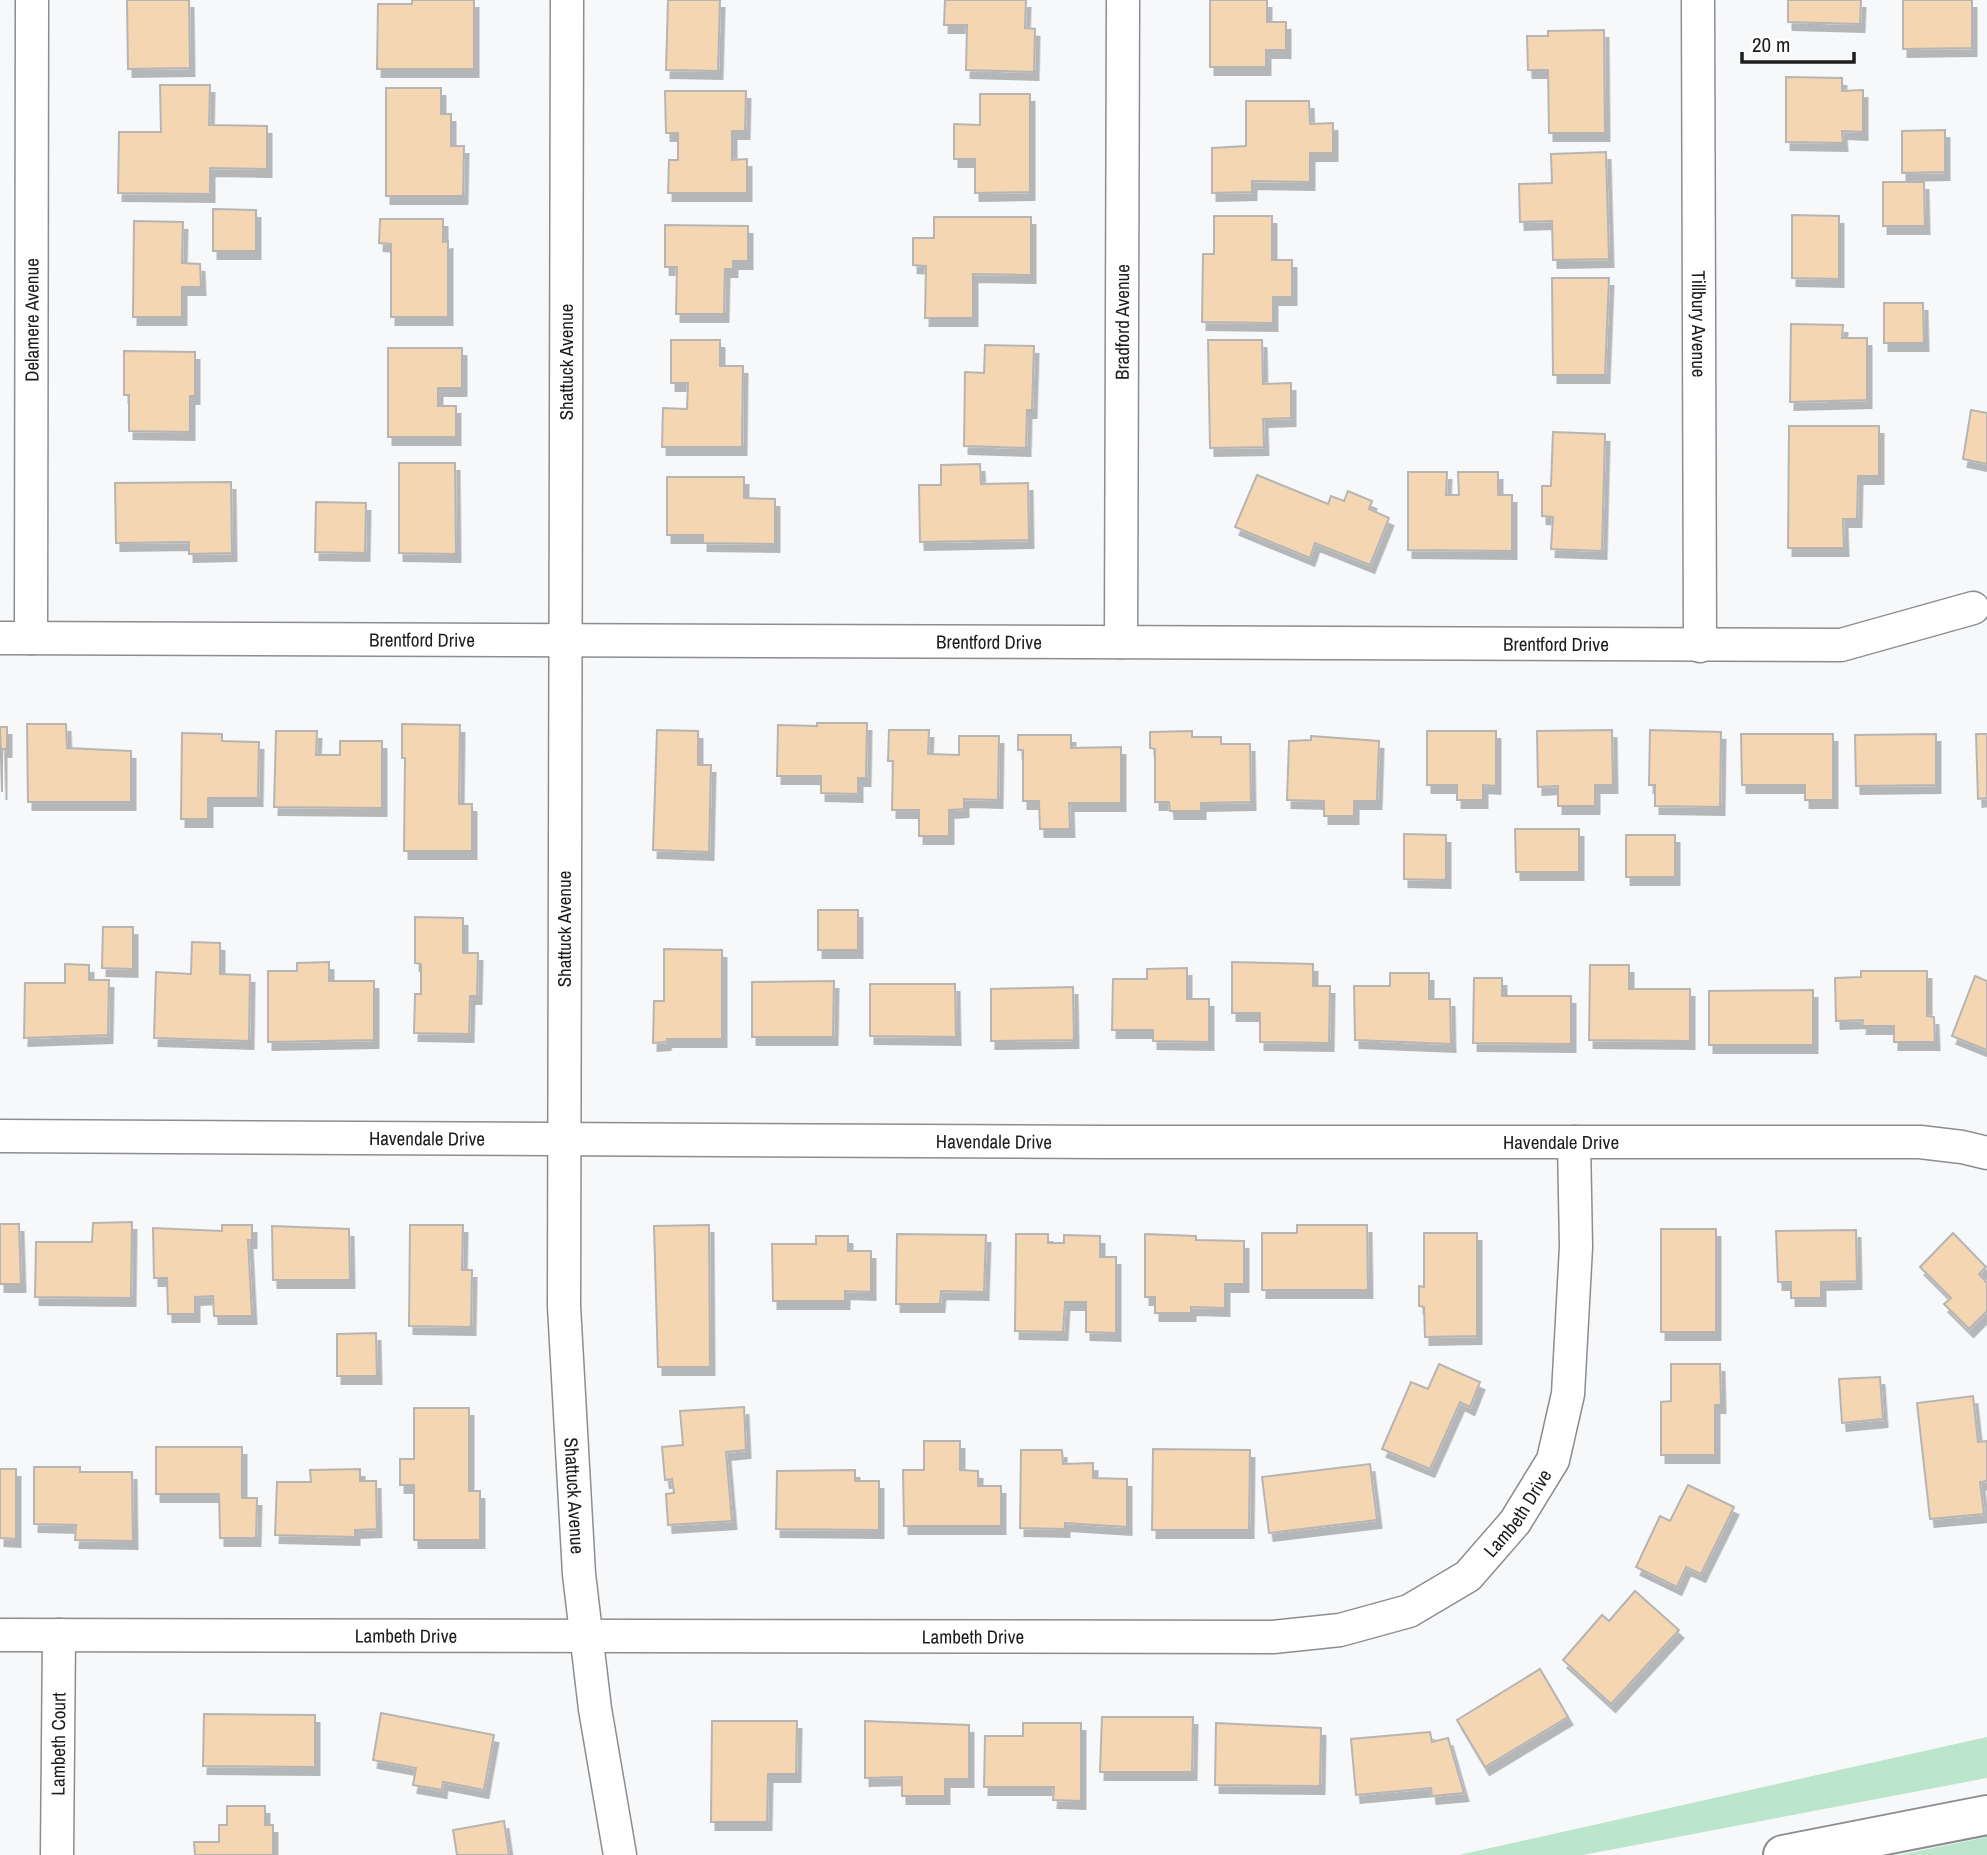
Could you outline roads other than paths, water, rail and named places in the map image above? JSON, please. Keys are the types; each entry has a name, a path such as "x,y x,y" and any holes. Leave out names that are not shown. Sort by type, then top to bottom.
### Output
{"main road":[{"path":"1783,1855 1987,1815"}],"street":[{"name":"Delamere Avenue","path":"15,638 32,0"},
{"name":"Shattuck Avenue","path":"567,0 564,1306 579,1574 594,1709 620,1855"},
{"name":"Bradford Avenue","path":"1121,642 1124,0"},
{"name":"Tillbury Avenue","path":"1698,0 1700,646"},
{"name":"Brentford Drive","path":"15,638 1841,645 1973,608"},
{"name":"Havendale Drive","path":"0,1136 564,1140 1920,1142 1987,1153"},
{"name":"Lambeth Drive","path":"0,1635 1273,1637 1340,1630 1409,1611 1468,1576 1516,1522 1553,1461 1568,1394 1576,1247 1574,1142"},
{"name":"Lambeth Court","path":"57,1854 59,1635"}]}
